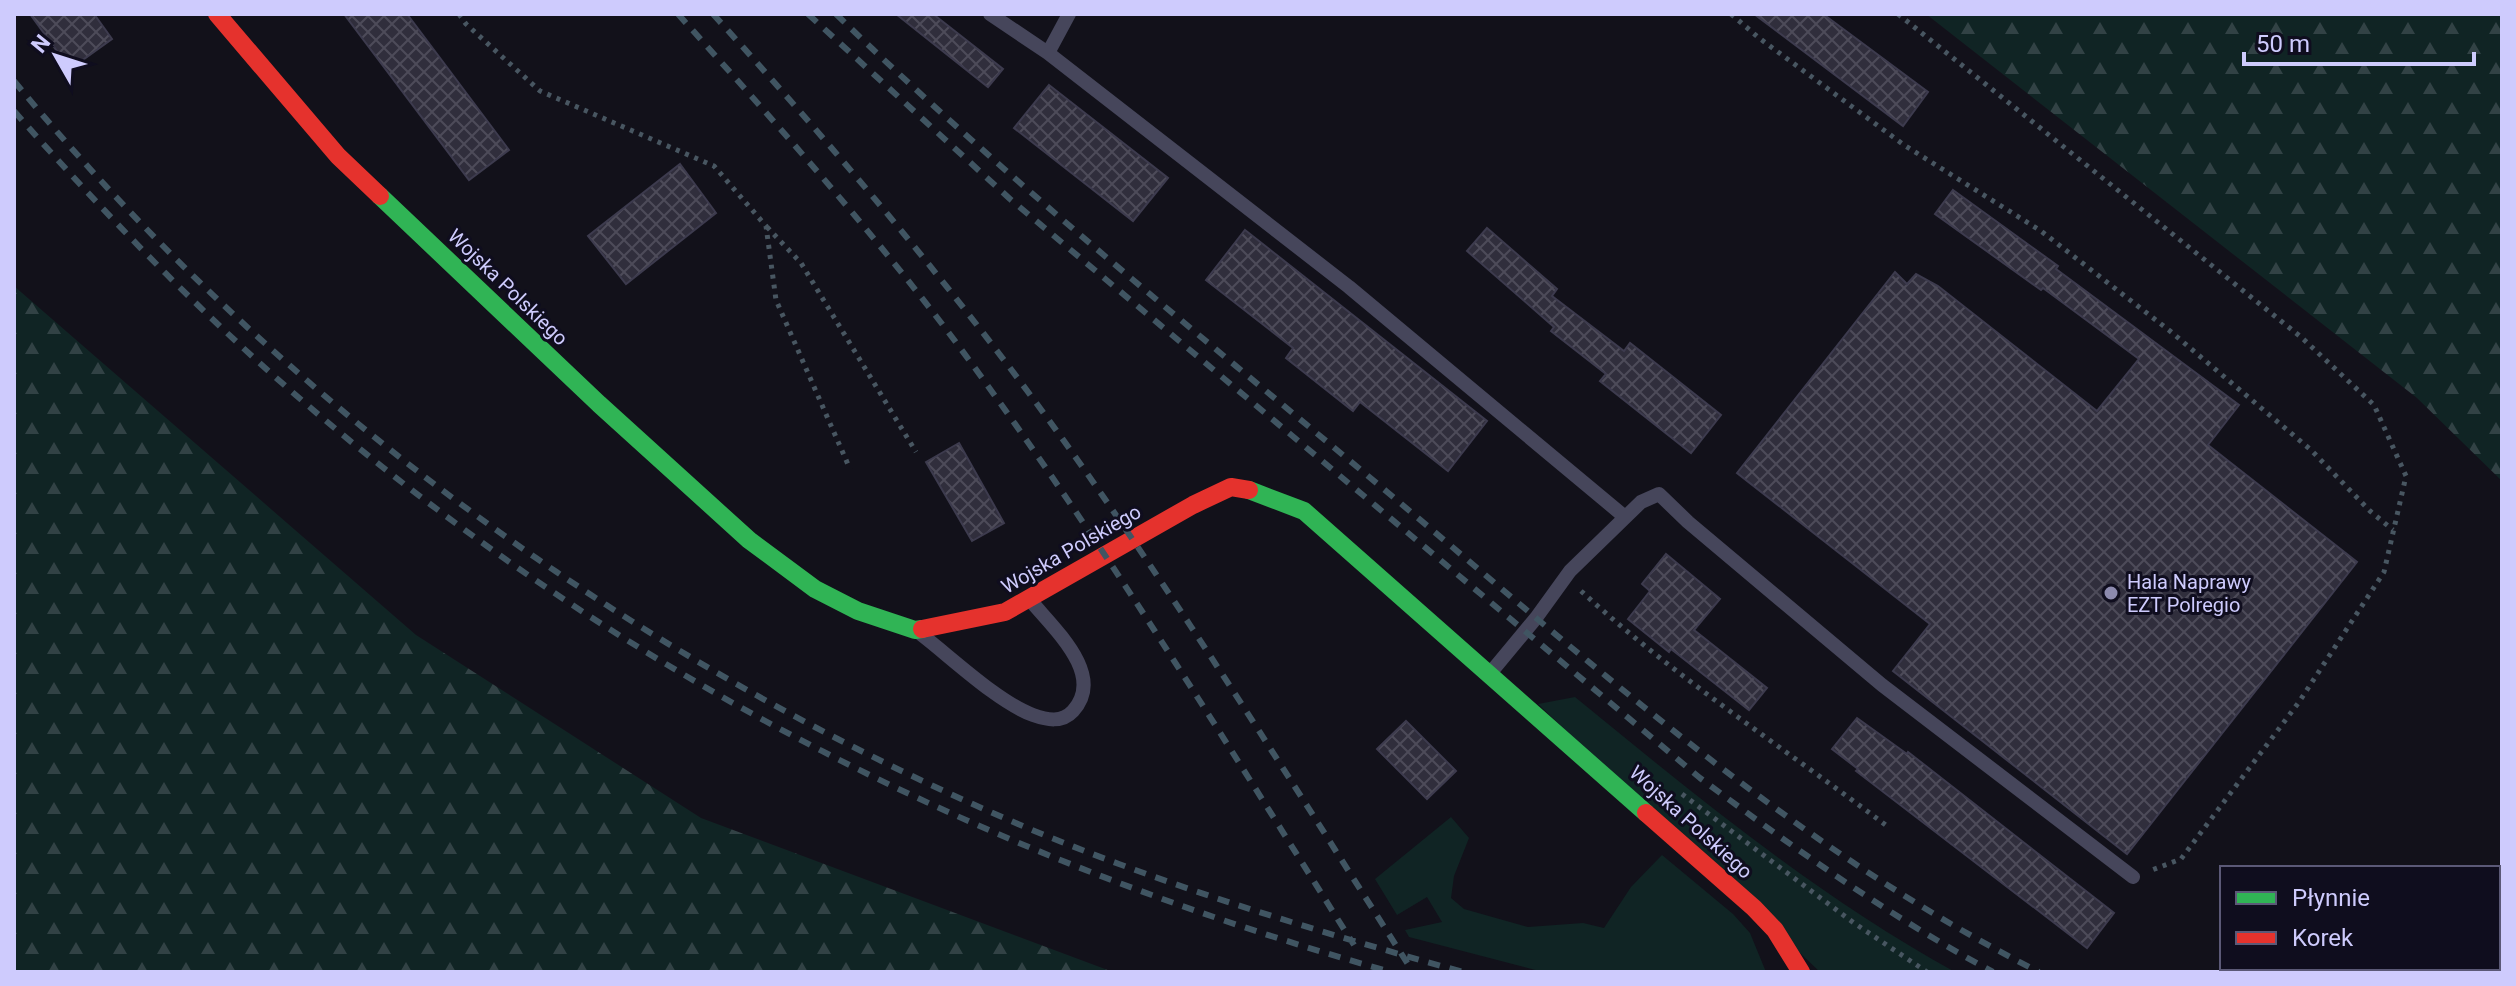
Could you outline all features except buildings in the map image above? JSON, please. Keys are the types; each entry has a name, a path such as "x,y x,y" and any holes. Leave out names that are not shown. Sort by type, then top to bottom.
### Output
{"street":[{"name":"Wojska Polskiego","path":"217,14 338,156 599,404 749,540 815,589 858,611 915,630 1005,612 1193,505 1231,487 1259,492 1304,511 1754,908 1775,930 1801,972"}],"lane":[{"path":"990,14 1048,53 1349,287 1625,517"},
{"path":"1048,53 1069,14"},
{"path":"1489,675 1566,577 1641,502 1659,494 1688,522 1882,685 2133,877"},
{"path":"915,630 994,691 1029,713 1050,720 1069,716 1082,702 1084,683 1080,662 1029,599"}],"path":[{"path":"459,14 466,24 540,91 714,166 801,263 916,452"},
{"path":"1731,14 1904,145 2041,231 2135,304 2311,450 2370,511 2393,530"},
{"path":"1898,14 2289,327 2374,405 2406,476 2384,572 2299,702 2181,859 2133,877"},
{"path":"766,226 776,300 850,469"},
{"path":"1566,577 1691,684 1800,760 1887,826"},
{"path":"1674,788 1854,923 1927,972"}],"green space":[{"path":"1926,14 2502,14 2502,481 2417,398"},
{"path":"14,286 416,635 701,818 1113,972 14,972"},
{"path":"1575,697 1806,878 1955,972 1820,972 1538,704"},
{"path":"1451,817 1469,838 1454,876 1451,898 1464,909 1528,927 1583,923 1604,928 1631,887 1662,855 1733,914 1750,933 1766,972 1543,972 1409,937 1405,930 1442,922 1427,897 1397,915 1375,879"}],"railway":[{"path":"678,14 855,215 955,341 1111,564 1354,945"},
{"path":"713,14 914,246 1055,429 1259,730 1413,972"},
{"path":"808,14 1010,199 1700,778 1843,881 1993,972"},
{"path":"836,14 969,138 1106,257 1699,751 1780,812 1864,869 1950,923 2039,972"},
{"path":"14,81 118,199 229,311 347,415 472,512 602,602 736,684 875,758 1018,824 1127,867 1238,905 1463,972"},
{"path":"14,111 161,269 278,380 440,512 565,600 693,680 825,752 960,817 1100,876 1243,927 1391,972"}],"traffic: fast":[{"path":"380,196 599,404 749,540 815,589 858,611 915,630 922,629"},
{"path":"1249,490 1304,511 1646,813"}],"traffic: jam":[{"path":"217,14 338,156 380,196"},
{"path":"922,629 1005,612 1193,505 1231,487 1249,490"},
{"path":"1646,813 1754,908 1775,930 1801,972"}],"place":[{"name":"Hala Naprawy EZT Polregio","path":"2111,593"}]}
